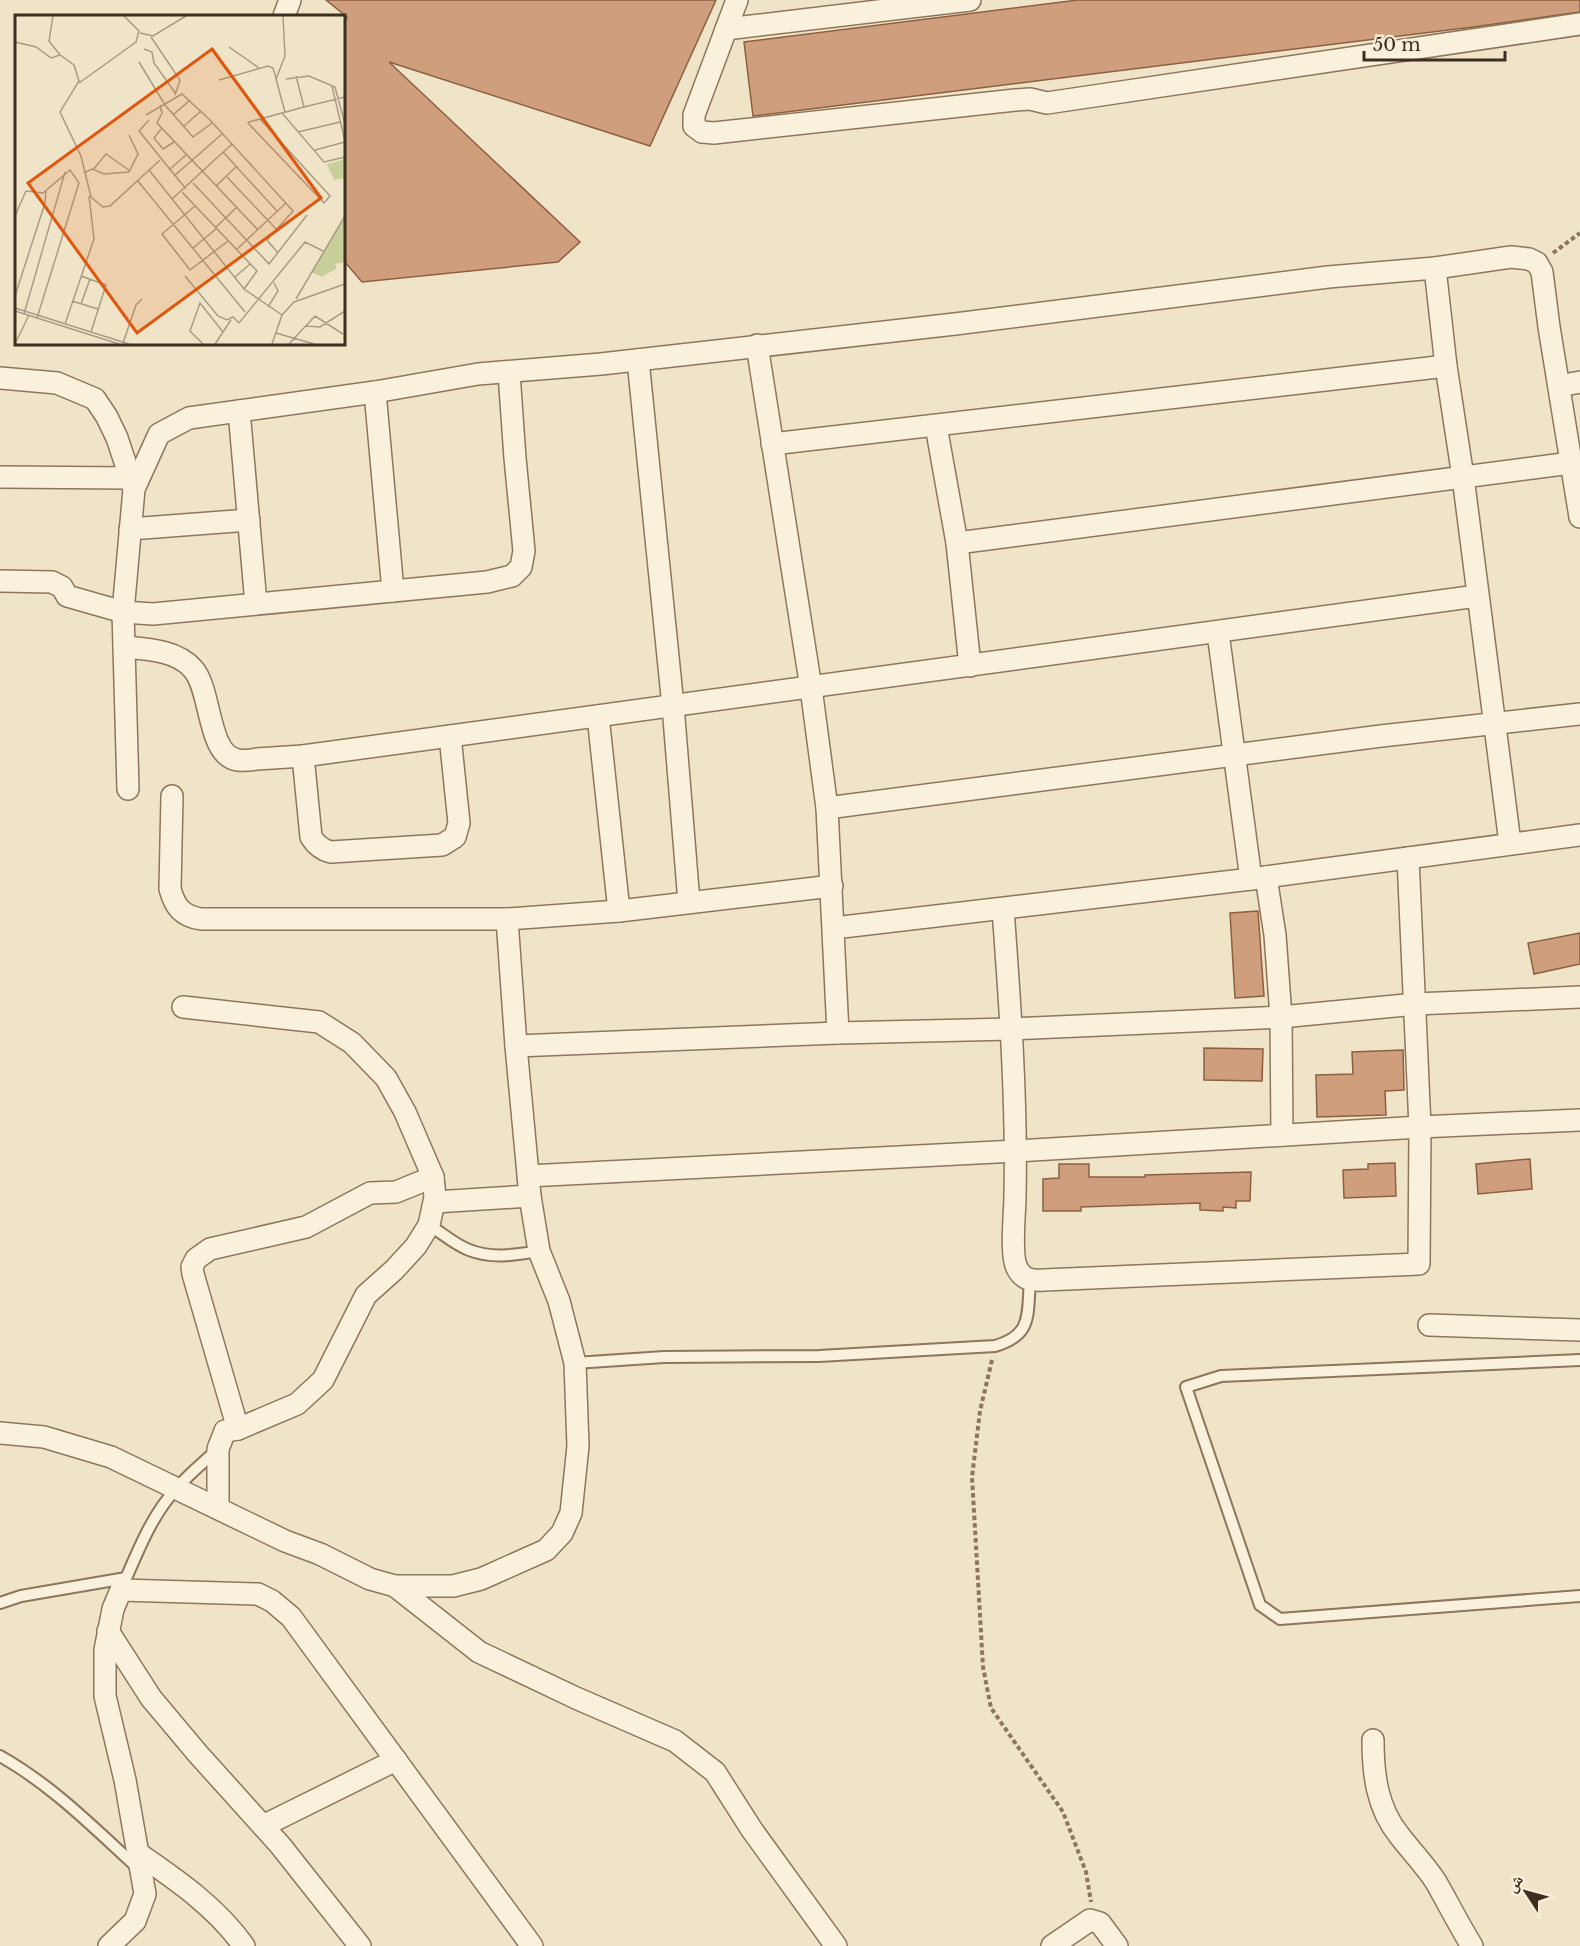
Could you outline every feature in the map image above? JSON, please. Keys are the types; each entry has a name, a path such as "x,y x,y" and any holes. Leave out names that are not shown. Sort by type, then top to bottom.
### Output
{"street":[{"path":"284,15 290,0"},
{"path":"737,0 694,115 694,126 702,132 714,133 1015,100 1030,99 1047,103 1580,24"},
{"path":"726,29 970,0"},
{"path":"132,483 159,434 189,418 375,392 478,374 638,360 955,324 1328,277 1435,268 1511,257 1529,259 1537,263 1542,272 1570,384 1571,463 1580,517"},
{"path":"1435,268 1510,843"},
{"path":"757,345 828,808 838,1033"},
{"path":"638,360 673,706 688,902"},
{"path":"772,444 1446,366"},
{"path":"0,581 52,582 62,587 67,596 123,612 153,614 487,582 512,576 521,567 524,551 514,458 509,373"},
{"path":"0,378 57,383 95,399 117,438 132,483 123,612 128,789"},
{"path":"375,392 393,591"},
{"path":"239,411 256,604"},
{"path":"936,426 957,543 970,666"},
{"path":"957,543 1571,463"},
{"path":"0,477 132,483"},
{"path":"130,528 249,520"},
{"path":"124,647 173,655 193,668 204,688 217,742 225,753 237,761 303,756 1477,596"},
{"path":"1218,633 1234,754 1258,878 1275,935 1281,1017 1282,1135"},
{"path":"828,808 1234,754 1580,714"},
{"path":"598,716 619,911"},
{"path":"303,756 311,837 315,844 326,851 442,845 455,837 459,823 450,736"},
{"path":"172,796 170,889 178,910 193,918 507,919 619,911 832,886"},
{"path":"834,928 1258,878 1580,835"},
{"path":"1003,909 1016,1151 1014,1249 1016,1267 1023,1276 1030,1281 1419,1264 1420,1127 1408,858"},
{"path":"0,1433 44,1437 90,1450 130,1466 285,1541 320,1554 370,1579 395,1586 453,1586 481,1579 546,1550 562,1533 571,1513 574,1495 578,1446 575,1363 559,1301 539,1251 529,1186 507,919"},
{"path":"516,1046 1281,1017 1416,1004 1580,997"},
{"path":"183,1007 319,1022 352,1043 386,1078 405,1112 433,1177 435,1202 429,1225 416,1246 366,1295 323,1380 297,1404 238,1429 225,1431 218,1449 218,1508"},
{"path":"435,1202 529,1186 1016,1151 1580,1120"},
{"path":"238,1429 193,1274 192,1267 196,1260 210,1249 306,1227 370,1193 396,1191 433,1177"},
{"path":"1430,1325 1580,1330"},
{"path":"109,1946 135,1922 145,1894 126,1780 105,1696 105,1650 108,1631 113,1609 124,1584 258,1594 272,1601 291,1617 532,1946"},
{"path":"395,1586 479,1652 675,1741 715,1772 753,1830 836,1946"},
{"path":"108,1631 151,1698 280,1845 360,1946"},
{"path":"1373,1740 1378,1794 1385,1814 1397,1834 1419,1858 1436,1882 1472,1946"},
{"path":"263,1826 396,1760"},
{"path":"140,1863 186,1887 230,1927 244,1946"},
{"path":"1052,1946 1085,1921 1095,1920 1118,1946"}],"lane":[{"path":"429,1225 468,1250 482,1254 503,1256 539,1251"},
{"path":"575,1363 664,1357 819,1356 995,1346 1014,1339 1021,1333 1027,1321 1030,1281"},
{"path":"1580,1360 1221,1376 1186,1387 1260,1605 1280,1619 1580,1596"},
{"path":"0,1603 21,1596 124,1584 157,1517 176,1489 218,1449"},
{"path":"0,1756 21,1767 140,1863"}],"path":[{"path":"1537,263 1580,233"},
{"path":"995,1346 980,1410 972,1477 983,1667 991,1708 1063,1812 1086,1872 1095,1920"}],"building":[{"path":"326,0 716,0 650,146 389,62 580,242 558,262 362,282 345,262 345,23 347,17"},
{"path":"1078,0 1580,0 1580,12 753,116 744,42"},
{"path":"1258,911 1264,996 1235,998 1230,913"},
{"path":"1580,933 1580,964 1534,974 1528,943"},
{"path":"1204,1048 1263,1049 1262,1081 1204,1080"},
{"path":"1403,1050 1404,1090 1385,1091 1386,1115 1317,1117 1316,1075 1353,1074 1352,1052"},
{"path":"1530,1159 1532,1189 1478,1194 1476,1164"},
{"path":"1395,1163 1396,1196 1344,1198 1343,1170 1368,1169 1368,1164"},
{"path":"1059,1164 1089,1164 1089,1177 1251,1172 1250,1201 1236,1201 1236,1208 1223,1207 1223,1211 1200,1210 1200,1203 1081,1207 1081,1211 1043,1211 1043,1179 1059,1178"}]}
